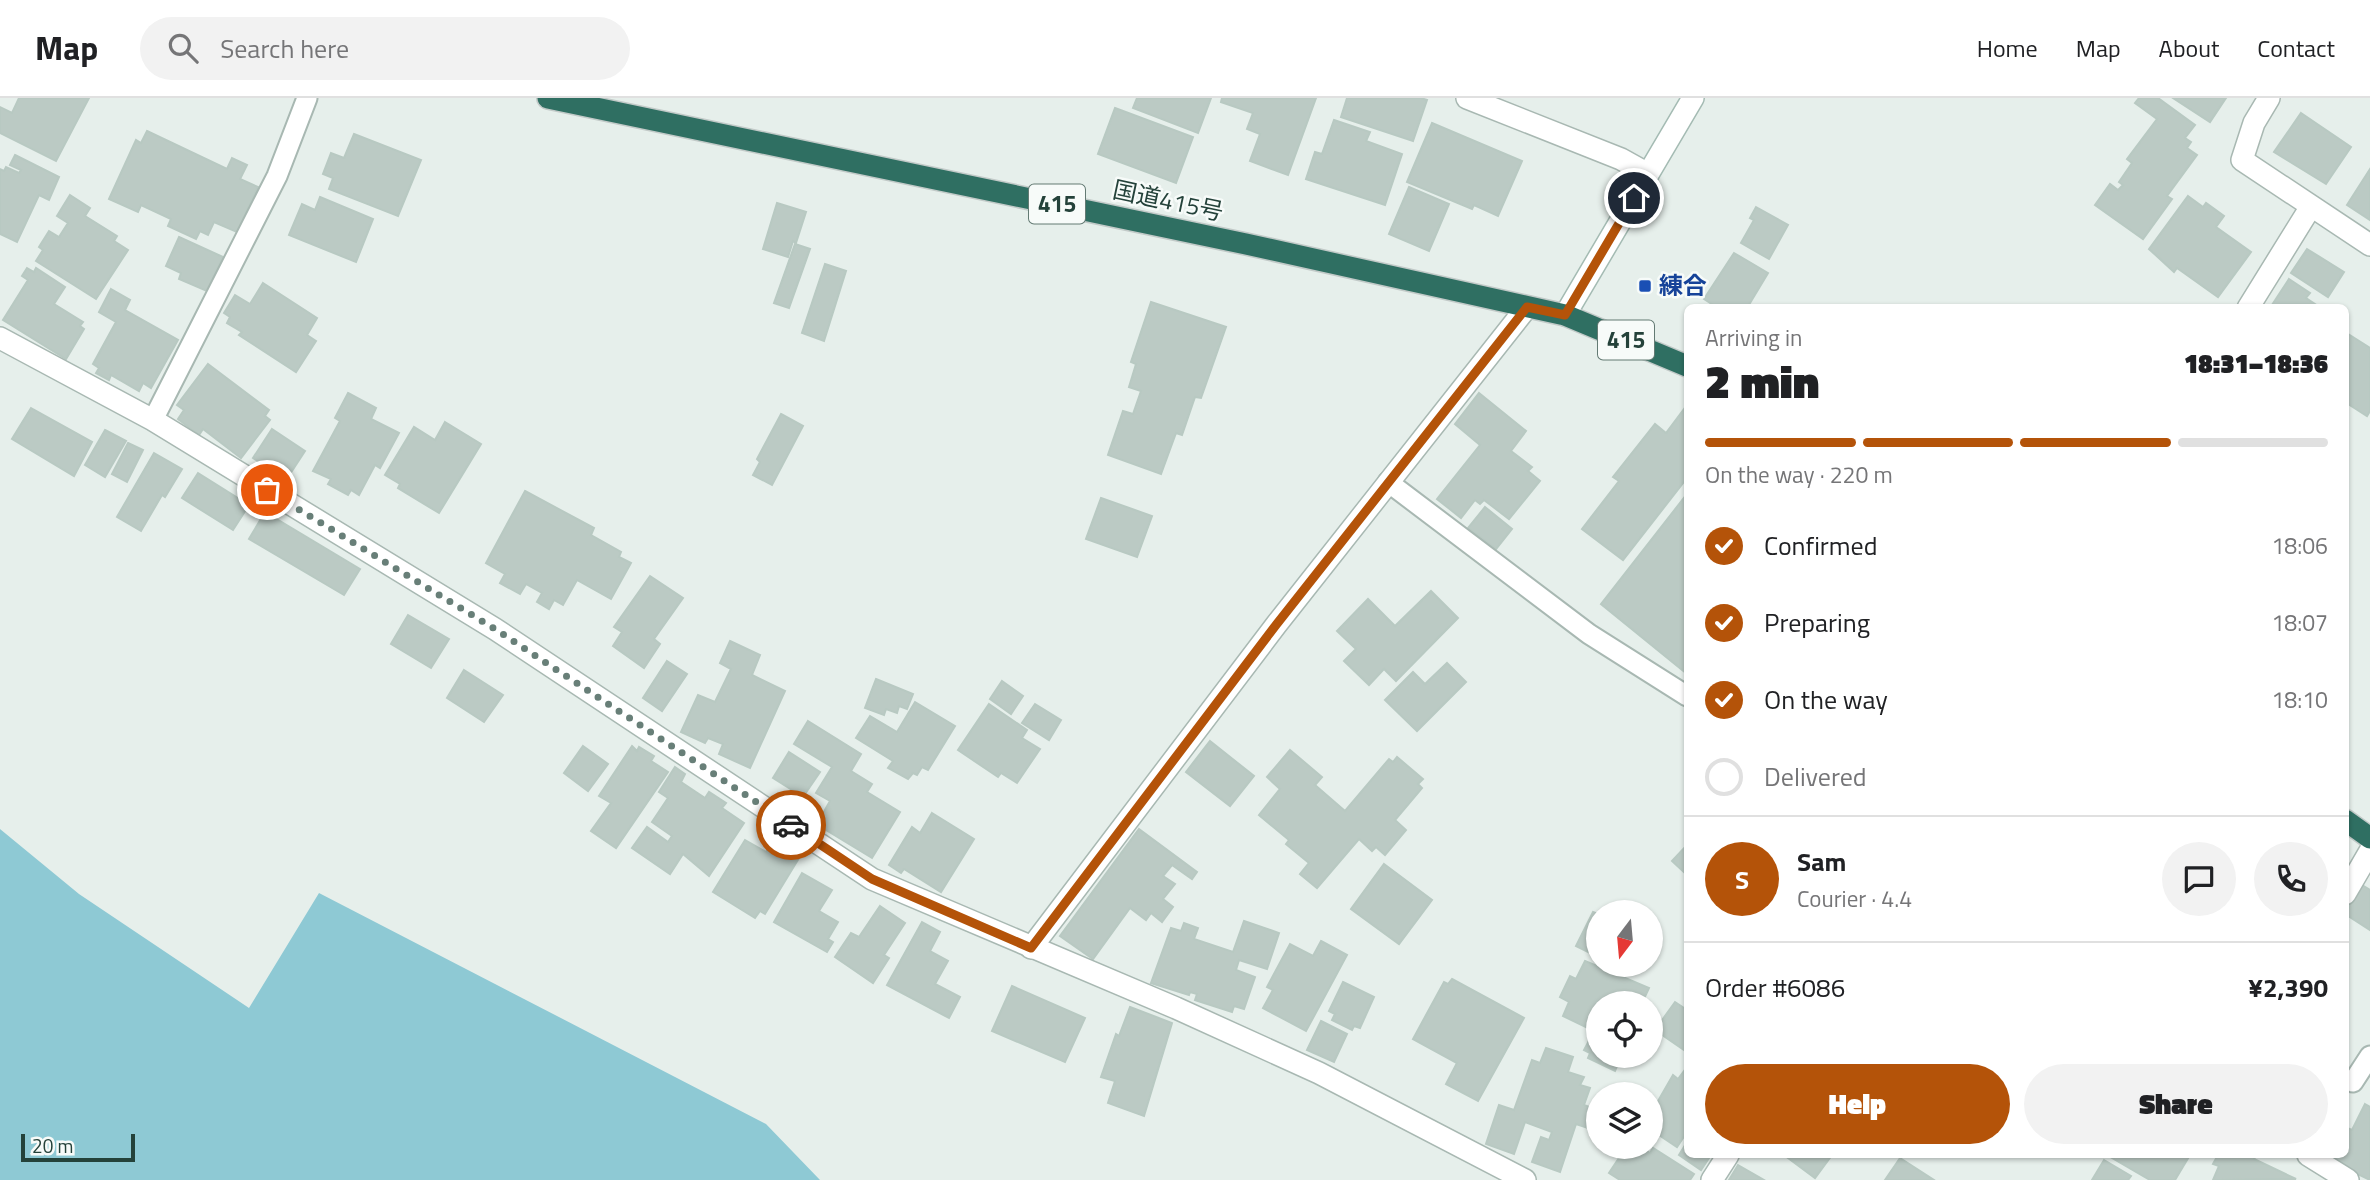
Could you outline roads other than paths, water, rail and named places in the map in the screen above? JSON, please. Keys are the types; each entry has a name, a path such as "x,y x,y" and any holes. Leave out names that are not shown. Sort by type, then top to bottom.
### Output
{"highway":[{"name":"国道415号","path":"548,98 1246,244 1565,315 1684,365"},
{"path":"2349,823 2370,838"}],"street":[{"path":"1467,98 1621,159 1648,174"},
{"path":"1565,315 1693,98"},
{"path":"2269,98 2254,122 2242,160 2310,208 2370,245"},
{"path":"2250,304 2310,208"},
{"path":"1031,948 1388,482 1527,307"},
{"path":"0,338 153,420 495,629 872,879 1176,1007 1319,1073 1525,1180"},
{"path":"2349,887 2370,850"},
{"path":"1712,1180 1726,1158"},
{"path":"2313,1158 2348,1180"}],"lane":[{"path":"153,420 277,176 307,98"},
{"path":"1388,482 1589,634 1684,694"},
{"path":"2353,1082 2370,1056"}],"water":[{"path":"0,829 79,894 249,1008 319,893 766,1124 820,1180 0,1180"}],"place":[{"name":"練合","path":"1645,286"}]}
